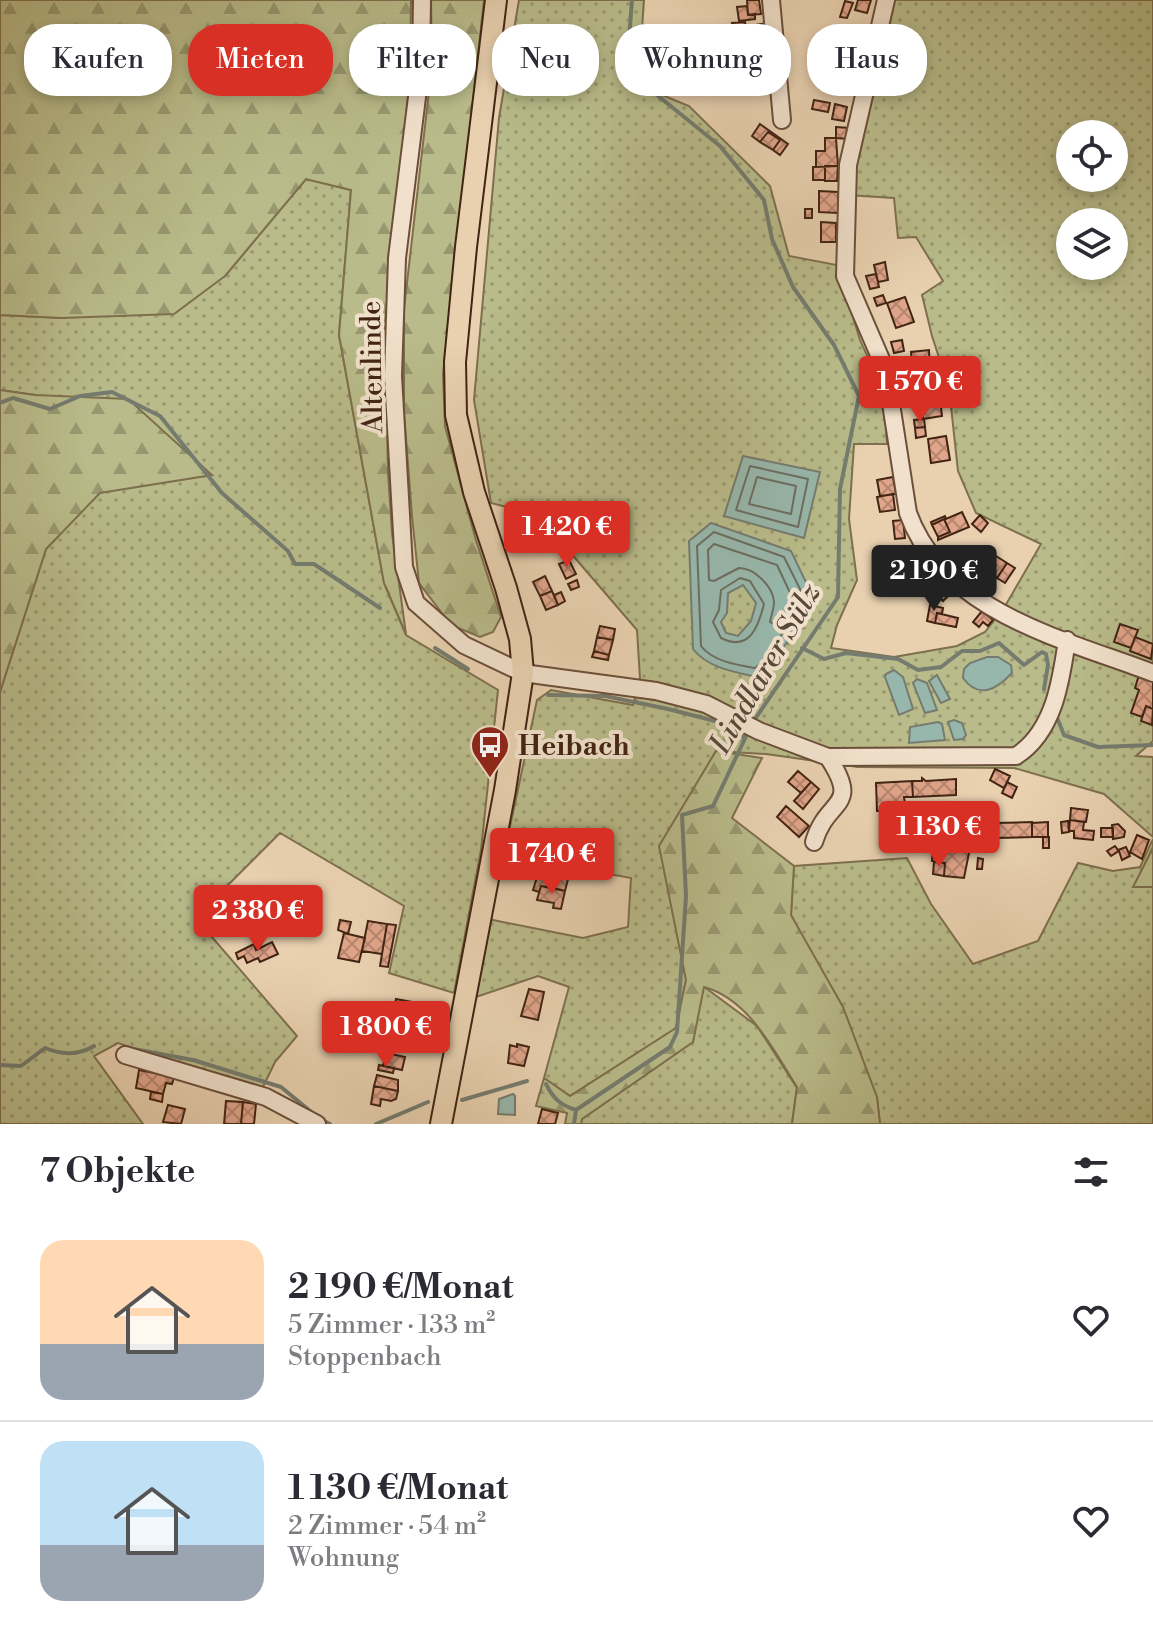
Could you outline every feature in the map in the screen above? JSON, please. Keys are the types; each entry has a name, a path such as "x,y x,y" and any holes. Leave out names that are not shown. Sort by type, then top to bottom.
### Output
{"main road":[{"path":"441,1124 505,790 523,673 520,639 474,492 456,415 455,362 463,276 496,0"}],"street":[{"name":"Altenlinde","path":"422,0 421,65 397,258 393,376 404,567 416,603 437,624 464,645 523,673"},
{"path":"771,0 782,120"},
{"path":"886,0 848,165 845,276 886,371 908,513 916,535 936,564 996,612 1153,673"},
{"path":"523,673 656,691 706,704 759,731 828,757 1016,756 1027,749 1042,728 1060,691 1067,640"},
{"path":"814,842 819,825 844,792 842,778 828,757"},
{"path":"125,1055 266,1097 317,1124"}],"green space":[{"path":"0,0 411,0 411,24 349,24 349,96 408,96 385,324 392,533 406,634 384,583 339,335 351,190 306,179 225,276 174,314 62,318 0,315"},
{"path":"431,0 484,0 476,73 476,24 431,24"},
{"path":"519,0 644,0 642,24 615,24 615,96 665,96 689,106 770,186 789,256 837,265 860,340 884,393 887,444 854,444 849,519 857,580 837,625 831,648 894,657 957,646 985,632 1004,608 1041,544 976,513 958,471 949,388 922,295 943,281 916,237 898,238 894,198 847,195 869,96 927,96 927,24 885,24 890,0 1153,0 1153,741 1136,756 1153,757 1153,837 1104,794 1014,768 858,767 766,754 716,751 660,846 686,980 676,1028 570,1096 544,1078 569,987 538,976 473,998 488,919 583,938 628,927 631,878 504,855 537,700 551,690 633,705 640,679 637,630 538,515 491,503 474,400 503,96 599,96 599,24 515,24"},
{"path":"428,96 473,96 443,374 445,426 475,537 501,617 493,632 480,637 451,625 419,583 404,413 404,309"},
{"path":"306,179 351,190 339,335 384,583 406,635 498,690 481,850 454,993 389,973 404,906 280,833 213,900 205,929 297,1036 275,1062 262,1089 118,1043 94,1056 143,1124 0,1124 0,692 46,549 100,492 211,475 35,395 0,390 0,315 62,318 225,276"},
{"path":"0,390 35,395 128,399 212,475 100,493 46,549 0,692"},
{"path":"716,751 762,758 732,818 794,866 791,915 843,1007 877,1097 880,1124 792,1124 797,1087 779,1058 747,1014 720,993 704,987 693,1042 582,1119 581,1124 565,1124 567,1113 536,1106 544,1078 570,1096 676,1028 686,980 659,846"},
{"path":"1153,839 1153,847 1134,886 1153,887 1153,1124 880,1124 877,1097 791,915 794,866 907,858 931,904 973,964 1038,941 1078,863 1113,871 1140,867"},
{"path":"1153,848 1153,887 1133,887"},
{"path":"703,986 757,1026 797,1088 792,1124 581,1124 582,1119 693,1042"}],"water":[{"path":"743,456 820,472 804,538 724,516"},
{"path":"711,523 791,551 815,601 770,667 757,677 714,665 693,649 689,541","holes":["743,585 756,603 751,621 738,636 726,633 721,622 727,613 728,593"]},
{"path":"998,657 1011,665 1012,673 988,690 975,689 963,678 964,669 970,663"},
{"path":"894,670 903,677 913,709 899,715 885,677"},
{"path":"937,675 950,699 941,703 929,681"},
{"path":"917,679 927,683 937,710 925,713 913,683"},
{"path":"954,720 962,723 966,735 963,739 954,740 948,722"},
{"path":"942,724 945,740 909,743 910,727"},
{"path":"513,1094 515,1115 498,1114 499,1099"}],"building":[{"path":"747,0 759,0 761,14 748,15"},
{"path":"858,0 871,0 867,13 855,10"},
{"path":"845,1 853,3 847,18 840,17"},
{"path":"747,6 748,15 755,14 755,19 739,21 737,7"},
{"path":"814,100 830,103 828,112 812,109"},
{"path":"835,104 847,107 844,121 832,119"},
{"path":"760,124 788,144 780,155 773,150 780,140 768,132 760,142 752,136"},
{"path":"836,127 849,128 848,139 836,138"},
{"path":"768,132 780,140 773,150 760,142"},
{"path":"825,138 836,138 838,166 816,167 816,151 825,151"},
{"path":"825,166 838,166 837,181 825,181"},
{"path":"813,167 825,167 825,180 813,180"},
{"path":"819,191 838,192 838,213 819,212"},
{"path":"805,209 812,209 812,218 805,218"},
{"path":"821,222 836,223 836,242 821,242"},
{"path":"885,262 888,280 878,282 874,265"},
{"path":"876,274 879,287 870,289 866,276"},
{"path":"883,295 886,303 877,306 874,298"},
{"path":"905,297 914,322 896,328 887,303"},
{"path":"902,340 904,351 894,353 891,342"},
{"path":"929,350 930,370 913,372 911,352"},
{"path":"939,391 942,416 923,419 920,394"},
{"path":"924,419 925,427 915,428 914,420"},
{"path":"925,427 926,436 916,438 915,428"},
{"path":"946,436 950,460 931,463 928,439"},
{"path":"893,477 896,494 880,496 877,480"},
{"path":"893,494 895,510 880,512 877,497"},
{"path":"962,512 969,527 938,540 938,537 950,532 944,519 932,525 931,522"},
{"path":"980,515 988,523 981,532 972,524"},
{"path":"944,519 950,532 938,537 932,525"},
{"path":"903,520 905,538 895,539 893,521"},
{"path":"988,551 1007,563 997,578 979,565"},
{"path":"569,560 576,574 566,579 559,564"},
{"path":"1007,563 1015,568 1005,583 997,578"},
{"path":"935,567 950,581 939,592 924,577"},
{"path":"545,576 552,591 540,596 533,582"},
{"path":"577,580 579,587 571,590 568,584"},
{"path":"935,587 949,595 943,601 932,590"},
{"path":"552,591 558,605 546,610 540,596"},
{"path":"561,592 565,601 558,605 554,595"},
{"path":"930,605 943,608 942,614 937,613 935,623 927,621"},
{"path":"982,611 993,620 988,626 983,622 979,627 973,622"},
{"path":"937,613 958,618 956,627 935,623"},
{"path":"1120,624 1138,630 1131,648 1114,642"},
{"path":"600,626 615,629 613,640 597,637"},
{"path":"597,637 613,640 609,655 594,651"},
{"path":"1135,637 1153,644 1151,659 1130,651"},
{"path":"594,651 609,655 608,660 592,657"},
{"path":"1139,675 1153,679 1153,709 1146,706 1142,717 1131,713 1139,690 1135,688"},
{"path":"1146,706 1153,709 1152,725 1141,721"},
{"path":"995,769 1010,776 1004,788 990,780"},
{"path":"798,771 811,782 801,793 788,782"},
{"path":"922,778 926,781 956,779 956,795 913,797 912,781 922,781"},
{"path":"912,781 913,797 904,797 905,804 895,804 896,810 877,811 876,783"},
{"path":"811,782 819,789 803,809 794,801"},
{"path":"1007,782 1017,787 1012,798 1002,793"},
{"path":"786,806 809,826 799,837 777,817"},
{"path":"1071,808 1088,810 1086,822 1070,820"},
{"path":"936,815 938,843 920,843 919,816"},
{"path":"1070,820 1084,822 1083,830 1094,831 1093,840 1074,838 1074,831 1069,831"},
{"path":"1068,821 1069,832 1062,833 1061,822"},
{"path":"1032,822 1032,837 995,838 995,823"},
{"path":"1048,822 1048,837 1032,837 1032,823"},
{"path":"1118,824 1125,831 1124,837 1113,839 1112,825"},
{"path":"1101,828 1113,828 1113,837 1101,837"},
{"path":"1137,835 1149,840 1142,859 1130,852"},
{"path":"1043,837 1049,837 1049,848 1043,848"},
{"path":"943,840 971,843 964,878 944,876 945,863 932,861 933,843 942,843"},
{"path":"1115,846 1118,850 1126,847 1130,856 1122,860 1119,851 1111,856 1107,851"},
{"path":"978,858 983,859 982,869 977,869"},
{"path":"934,862 945,863 944,876 933,874"},
{"path":"558,873 569,875 565,891 554,888"},
{"path":"537,877 551,879 548,887 541,886 539,892 533,890"},
{"path":"541,886 565,891 561,909 553,908 554,903 537,900"},
{"path":"228,891 236,901 224,911 213,900"},
{"path":"267,891 273,893 268,906 262,904"},
{"path":"291,898 307,904 302,919 285,913"},
{"path":"236,901 245,913 234,922 224,911"},
{"path":"340,920 351,922 348,934 338,930"},
{"path":"368,921 387,924 382,954 362,951"},
{"path":"387,924 396,925 388,967 380,966"},
{"path":"344,933 365,938 359,962 338,958"},
{"path":"272,942 278,954 260,962 258,958 247,963 244,956 238,959 236,953 254,944 256,950"},
{"path":"529,989 544,992 538,1020 521,1016"},
{"path":"396,999 418,1003 414,1020 393,1016"},
{"path":"391,1026 412,1030 409,1044 388,1040"},
{"path":"517,1044 529,1047 524,1066 508,1063 510,1045 517,1047"},
{"path":"386,1053 405,1057 402,1070 383,1066"},
{"path":"379,1065 394,1068 393,1073 378,1070"},
{"path":"139,1070 174,1077 172,1084 166,1083 163,1094 136,1088"},
{"path":"377,1075 398,1080 398,1091 374,1086"},
{"path":"374,1086 398,1091 396,1099 381,1099 380,1106 371,1104"},
{"path":"151,1092 163,1094 162,1102 150,1099"},
{"path":"226,1101 243,1102 241,1124 224,1124"},
{"path":"243,1102 256,1104 254,1124 241,1124"},
{"path":"168,1105 185,1109 181,1124 163,1122"},
{"path":"542,1109 558,1113 555,1124 538,1124"}],"waterway":[{"name":"Lindlarer Sülz","path":"632,0 627,65 657,95 720,146 764,200 772,239 793,287 834,345 859,396 840,489 838,597 753,722"},
{"path":"0,403 13,398 50,409 80,396 112,392 160,416 222,493 288,551 295,564 314,564 380,608"},
{"name":"Heibach","path":"802,648 824,659 846,653 898,659 918,670 941,667 962,651 980,651 999,643 1024,665 1042,652 1046,654 1048,665 1044,689"},
{"path":"435,648 468,669"},
{"path":"548,695 605,696 668,709 723,723 745,738"},
{"name":"Heibach","path":"1058,720 1064,735 1098,747 1153,745"},
{"name":"Lindlarer Sülz","path":"574,1124 576,1110 670,1047 677,1032 686,896 682,815 713,806 749,730"},
{"path":"0,1065 21,1066 45,1048 70,1053 94,1046"},
{"path":"128,1048 193,1060 281,1087 315,1115"},
{"path":"462,1100 527,1081"},
{"path":"546,1084 558,1100 576,1110"},
{"path":"376,1124 428,1102"},
{"path":"322,1120 330,1124"}],"place":[{"name":"Heibach","path":"490,779"}]}
